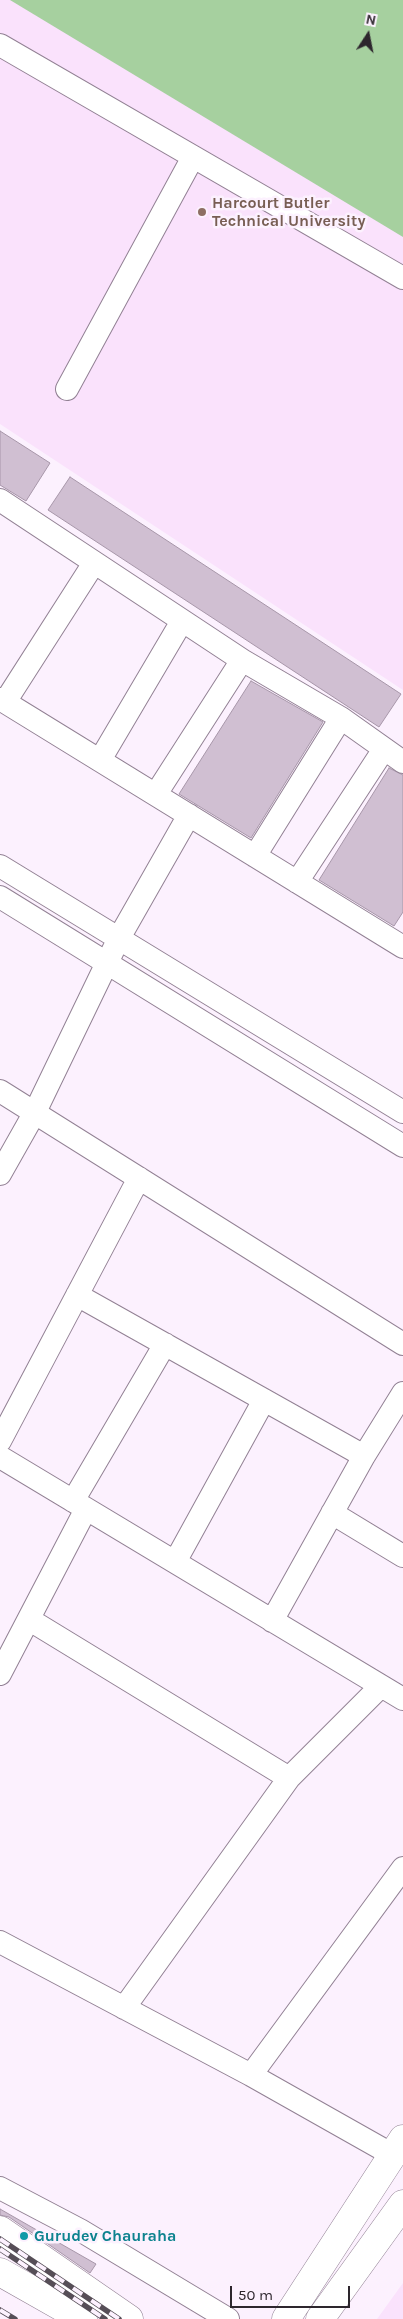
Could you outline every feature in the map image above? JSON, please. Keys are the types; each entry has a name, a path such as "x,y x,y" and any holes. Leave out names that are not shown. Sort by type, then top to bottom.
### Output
{"main road":[{"path":"286,2319 397,2146"},
{"path":"320,2319 403,2204"},
{"path":"0,2230 129,2319"},
{"path":"0,2272 83,2319"}],"street":[{"path":"0,45 403,278"},
{"path":"67,389 193,156"},
{"path":"0,500 242,660 341,718 403,762"},
{"path":"94,563 3,700 297,882 402,943"},
{"path":"100,760 182,621"},
{"path":"156,794 242,660"},
{"path":"256,856 341,718"},
{"path":"297,882 384,749"},
{"path":"0,1174 34,1112 108,964 119,938 189,815"},
{"path":"0,866 403,1112"},
{"path":"0,897 403,1146"},
{"path":"0,1091 403,1344"},
{"path":"0,1441 139,1178"},
{"path":"77,1295 364,1456"},
{"path":"0,1674 30,1620 79,1505 165,1344"},
{"path":"272,1620 364,1456 403,1393"},
{"path":"175,1562 264,1400"},
{"path":"0,1457 403,1699"},
{"path":"332,1513 403,1556"},
{"path":"30,1620 289,1778"},
{"path":"124,2008 289,1778 381,1686"},
{"path":"251,2075 403,1868"},
{"path":"0,1942 251,2075 397,2146"},
{"path":"0,2188 80,2230 228,2319"}],"shaded area":[{"name":"Harcourt Butler Technical University","path":"0,0 403,0 403,690 0,424"},
{"path":"403,2283 403,2319 377,2319"}],"green space":[{"path":"10,0 403,0 403,237"}],"building":[{"path":"0,431 50,463 26,501 0,485"},
{"path":"70,477 401,694 379,727 48,510"},
{"path":"251,681 323,722 251,838 179,794"},
{"path":"389,768 403,775 403,912 394,926 319,880"},
{"path":"0,2209 96,2264 90,2273 9,2217 0,2215"}],"railway":[{"path":"0,2239 119,2319"},
{"path":"0,2249 105,2319"},
{"path":"0,2310 15,2319"}],"place":[{"name":"Harcourt Butler Technical University","path":"202,212"},
{"name":"Gurudev Chauraha","path":"24,2236"}]}
